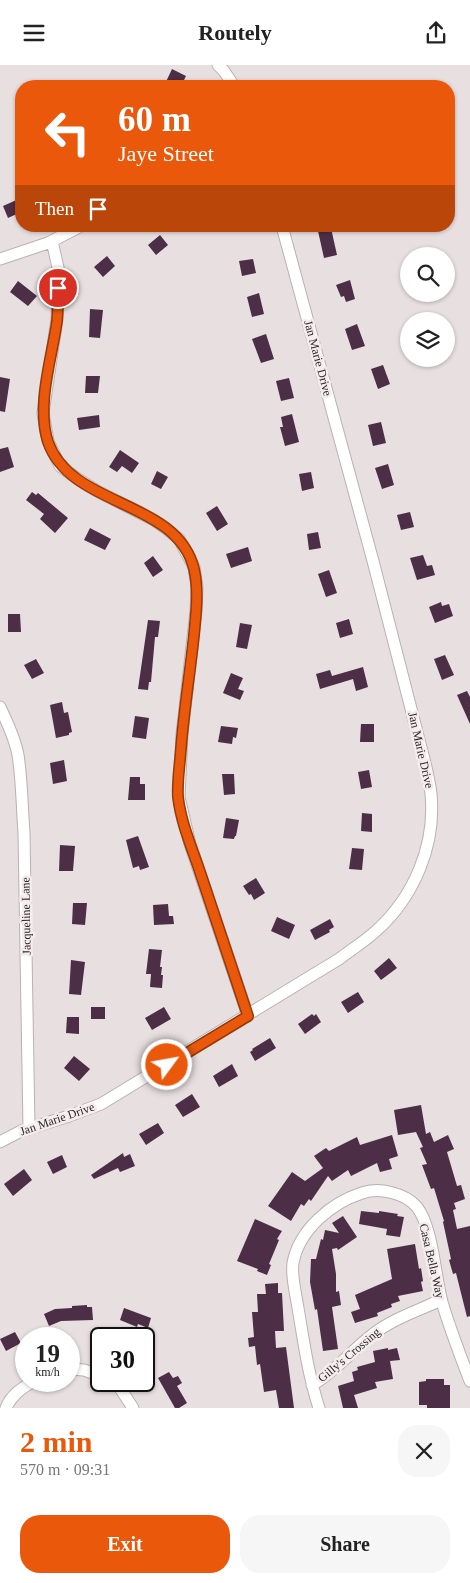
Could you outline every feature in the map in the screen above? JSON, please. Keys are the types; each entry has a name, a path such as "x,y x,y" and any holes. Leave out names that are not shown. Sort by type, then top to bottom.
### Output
{"street":[{"path":"218,65 229,80"},
{"path":"0,259 52,241 70,232"},
{"name":"Jan Marie Drive","path":"0,1141 102,1104 339,959 376,931 388,919 412,887 425,851 431,820 431,793 415,721 284,232"},
{"path":"52,241 59,272 57,319 43,413 48,441 60,466 97,491 154,520 179,539 194,567 197,587 196,611 182,734 178,797 190,844 248,1016"},
{"name":"Jacqueline Lane","path":"0,707 17,753 22,798 29,1129"},
{"name":"Casa Bella Way","path":"319,1408 306,1363 293,1263 306,1233 319,1218 353,1195 368,1190 389,1192 405,1197 418,1208 426,1225 437,1272 441,1300 470,1381"},
{"name":"Gilly's Crossing","path":"312,1385 326,1377 384,1326 441,1300"},
{"path":"6,1408 17,1392"},
{"path":"123,1392 133,1408"}],"building":[{"path":"172,69 186,76 184,80 167,80"},
{"path":"15,201 15,215 8,218 3,206"},
{"path":"318,232 332,232 337,255 324,258"},
{"path":"160,235 168,245 156,255 148,245"},
{"path":"107,256 115,266 103,277 94,267"},
{"path":"253,259 256,273 242,276 239,261"},
{"path":"350,280 355,299 346,302 344,296 341,297 336,285"},
{"path":"18,281 37,296 28,306 10,292"},
{"path":"259,293 264,314 252,317 247,297"},
{"path":"90,309 103,310 100,338 89,337"},
{"path":"357,324 365,346 352,350 345,329"},
{"path":"266,334 274,359 261,363 252,339"},
{"path":"383,365 390,384 378,389 371,369"},
{"path":"86,376 100,376 98,393 85,393"},
{"path":"0,377 10,379 5,412 0,411"},
{"path":"289,378 294,398 281,401 276,381"},
{"path":"292,414 299,442 285,446 280,427 283,427 281,417"},
{"path":"99,415 100,427 79,430 77,418"},
{"path":"381,422 386,443 373,446 368,425"},
{"path":"8,447 14,467 0,472 0,449"},
{"path":"120,450 139,463 132,473 122,466 117,472 109,467"},
{"path":"388,464 394,485 382,489 375,468"},
{"path":"157,471 168,477 161,489 151,484"},
{"path":"311,472 314,488 302,491 299,474"},
{"path":"32,492 36,495 38,493 68,518 55,533 40,519 44,514 26,500"},
{"path":"217,506 228,524 217,531 206,513"},
{"path":"410,512 414,527 401,530 397,515"},
{"path":"90,528 111,539 105,550 84,540"},
{"path":"318,532 321,548 309,550 307,534"},
{"path":"248,547 252,561 231,568 226,554"},
{"path":"423,555 427,566 432,565 435,575 417,580 410,558"},
{"path":"153,556 163,570 153,577 144,563"},
{"path":"329,570 337,593 326,597 318,574"},
{"path":"441,602 442,606 449,604 453,616 435,623 429,607"},
{"path":"8,614 20,614 21,632 8,632"},
{"path":"349,619 353,634 340,638 336,623"},
{"path":"148,620 160,621 158,637 155,637 151,682 149,682 148,690 138,689"},
{"path":"240,623 252,625 247,649 236,647"},
{"path":"445,655 454,675 442,680 434,659"},
{"path":"36,659 44,673 32,679 24,665"},
{"path":"363,667 368,687 356,691 353,679 320,689 316,674 330,670 332,676"},
{"path":"231,673 243,678 238,689 244,691 240,700 223,693"},
{"path":"467,691 470,697 470,724 457,695"},
{"path":"62,702 64,713 68,712 72,732 69,735 56,738 50,705"},
{"path":"135,716 149,718 146,739 132,737"},
{"path":"361,724 374,724 374,742 360,742"},
{"path":"221,726 238,728 236,738 233,737 232,744 218,742"},
{"path":"64,760 67,781 53,784 50,763"},
{"path":"369,770 372,787 361,789 358,772"},
{"path":"222,774 234,774 235,794 224,795"},
{"path":"130,777 140,777 140,784 145,784 145,800 128,800"},
{"path":"362,813 372,814 372,832 361,831"},
{"path":"226,818 239,820 234,839 223,838"},
{"path":"138,836 149,867 140,870 139,866 133,868 126,840"},
{"path":"60,845 75,846 73,871 59,871"},
{"path":"352,848 364,849 362,870 349,869"},
{"path":"256,878 265,893 254,900 243,886"},
{"path":"73,903 87,903 85,925 72,924"},
{"path":"168,904 169,916 173,916 174,924 154,925 153,905"},
{"path":"277,917 295,925 289,939 271,931"},
{"path":"330,919 334,927 329,930 330,932 315,940 310,930"},
{"path":"149,949 162,950 160,967 162,967 161,975 163,975 162,988 150,987 151,974 146,974"},
{"path":"389,958 397,968 381,980 374,971"},
{"path":"71,960 85,962 81,995 69,994"},
{"path":"358,992 364,1002 348,1013 341,1002"},
{"path":"91,1007 105,1007 105,1019 91,1019"},
{"path":"164,1007 171,1019 152,1030 145,1018"},
{"path":"312,1014 314,1016 316,1014 321,1022 305,1034 298,1024"},
{"path":"67,1017 79,1017 79,1034 66,1033"},
{"path":"270,1038 276,1048 255,1061 250,1052"},
{"path":"74,1056 90,1069 79,1081 64,1068"},
{"path":"232,1064 238,1076 219,1087 213,1076"},
{"path":"192,1094 200,1107 183,1117 175,1105"},
{"path":"421,1105 426,1134 430,1132 434,1142 448,1135 454,1149 447,1152 457,1186 461,1185 465,1199 454,1203 456,1209 453,1210 457,1229 470,1226 470,1316 467,1317 456,1273 453,1274 449,1260 451,1259 444,1221 434,1188 431,1189 422,1165 427,1164 420,1148 423,1147 416,1132 398,1135 394,1110"},
{"path":"158,1123 164,1133 146,1145 139,1134"},
{"path":"392,1135 398,1156 389,1159 392,1169 380,1172 377,1163 351,1176 348,1170 332,1181 328,1176 311,1201 309,1199 304,1206 301,1204 291,1221 268,1206 292,1172 305,1181 323,1168 314,1156 326,1148 329,1151 357,1137 360,1145"},
{"path":"123,1153 124,1157 130,1154 135,1166 120,1172 118,1168 94,1179 91,1175"},
{"path":"62,1155 67,1167 53,1174 47,1162"},
{"path":"24,1169 32,1180 13,1196 4,1184"},
{"path":"361,1211 379,1213 379,1211 398,1214 397,1216 404,1217 400,1237 386,1235 387,1229 359,1224"},
{"path":"343,1216 357,1237 338,1250 337,1248 332,1249 336,1274 336,1292 339,1291 341,1305 332,1307 338,1349 323,1351 317,1309 315,1310 310,1282 311,1259 316,1259 325,1230 339,1233 332,1223"},
{"path":"255,1219 282,1231 277,1239 279,1240 269,1264 271,1265 267,1275 257,1271 258,1269 237,1261"},
{"path":"415,1244 419,1269 421,1268 423,1291 398,1296 400,1301 391,1304 392,1307 377,1313 378,1316 355,1323 351,1312 360,1309 355,1295 392,1279 387,1249"},
{"path":"278,1283 278,1293 282,1293 284,1331 275,1331 276,1348 286,1347 294,1408 279,1408 276,1390 264,1392 260,1364 257,1365 255,1346 249,1347 248,1338 254,1337 252,1312 258,1312 257,1294 266,1294 265,1284"},
{"path":"87,1305 87,1307 92,1307 93,1320 61,1321 49,1326 44,1314 55,1309"},
{"path":"124,1308 151,1318 148,1327 138,1324 137,1327 120,1320"},
{"path":"15,1332 15,1346 6,1351 0,1339"},
{"path":"388,1348 388,1350 397,1348 400,1360 390,1361 393,1379 375,1382 377,1388 354,1395 358,1408 343,1408 338,1386 354,1381 352,1372 358,1370 357,1367 375,1362 373,1351"},
{"path":"169,1372 173,1378 178,1376 182,1383 177,1386 187,1403 179,1408 175,1408 158,1378"},
{"path":"426,1379 444,1379 444,1385 450,1385 450,1408 427,1408 427,1405 419,1405 419,1382 426,1381"}],"route":[{"path":"58,288 57,319 43,413 48,441 54,455 60,466 75,477 97,491 154,520 179,539 194,567 197,587 192,658 178,777 178,797 190,844 248,1016 205,1040 167,1065"}]}
